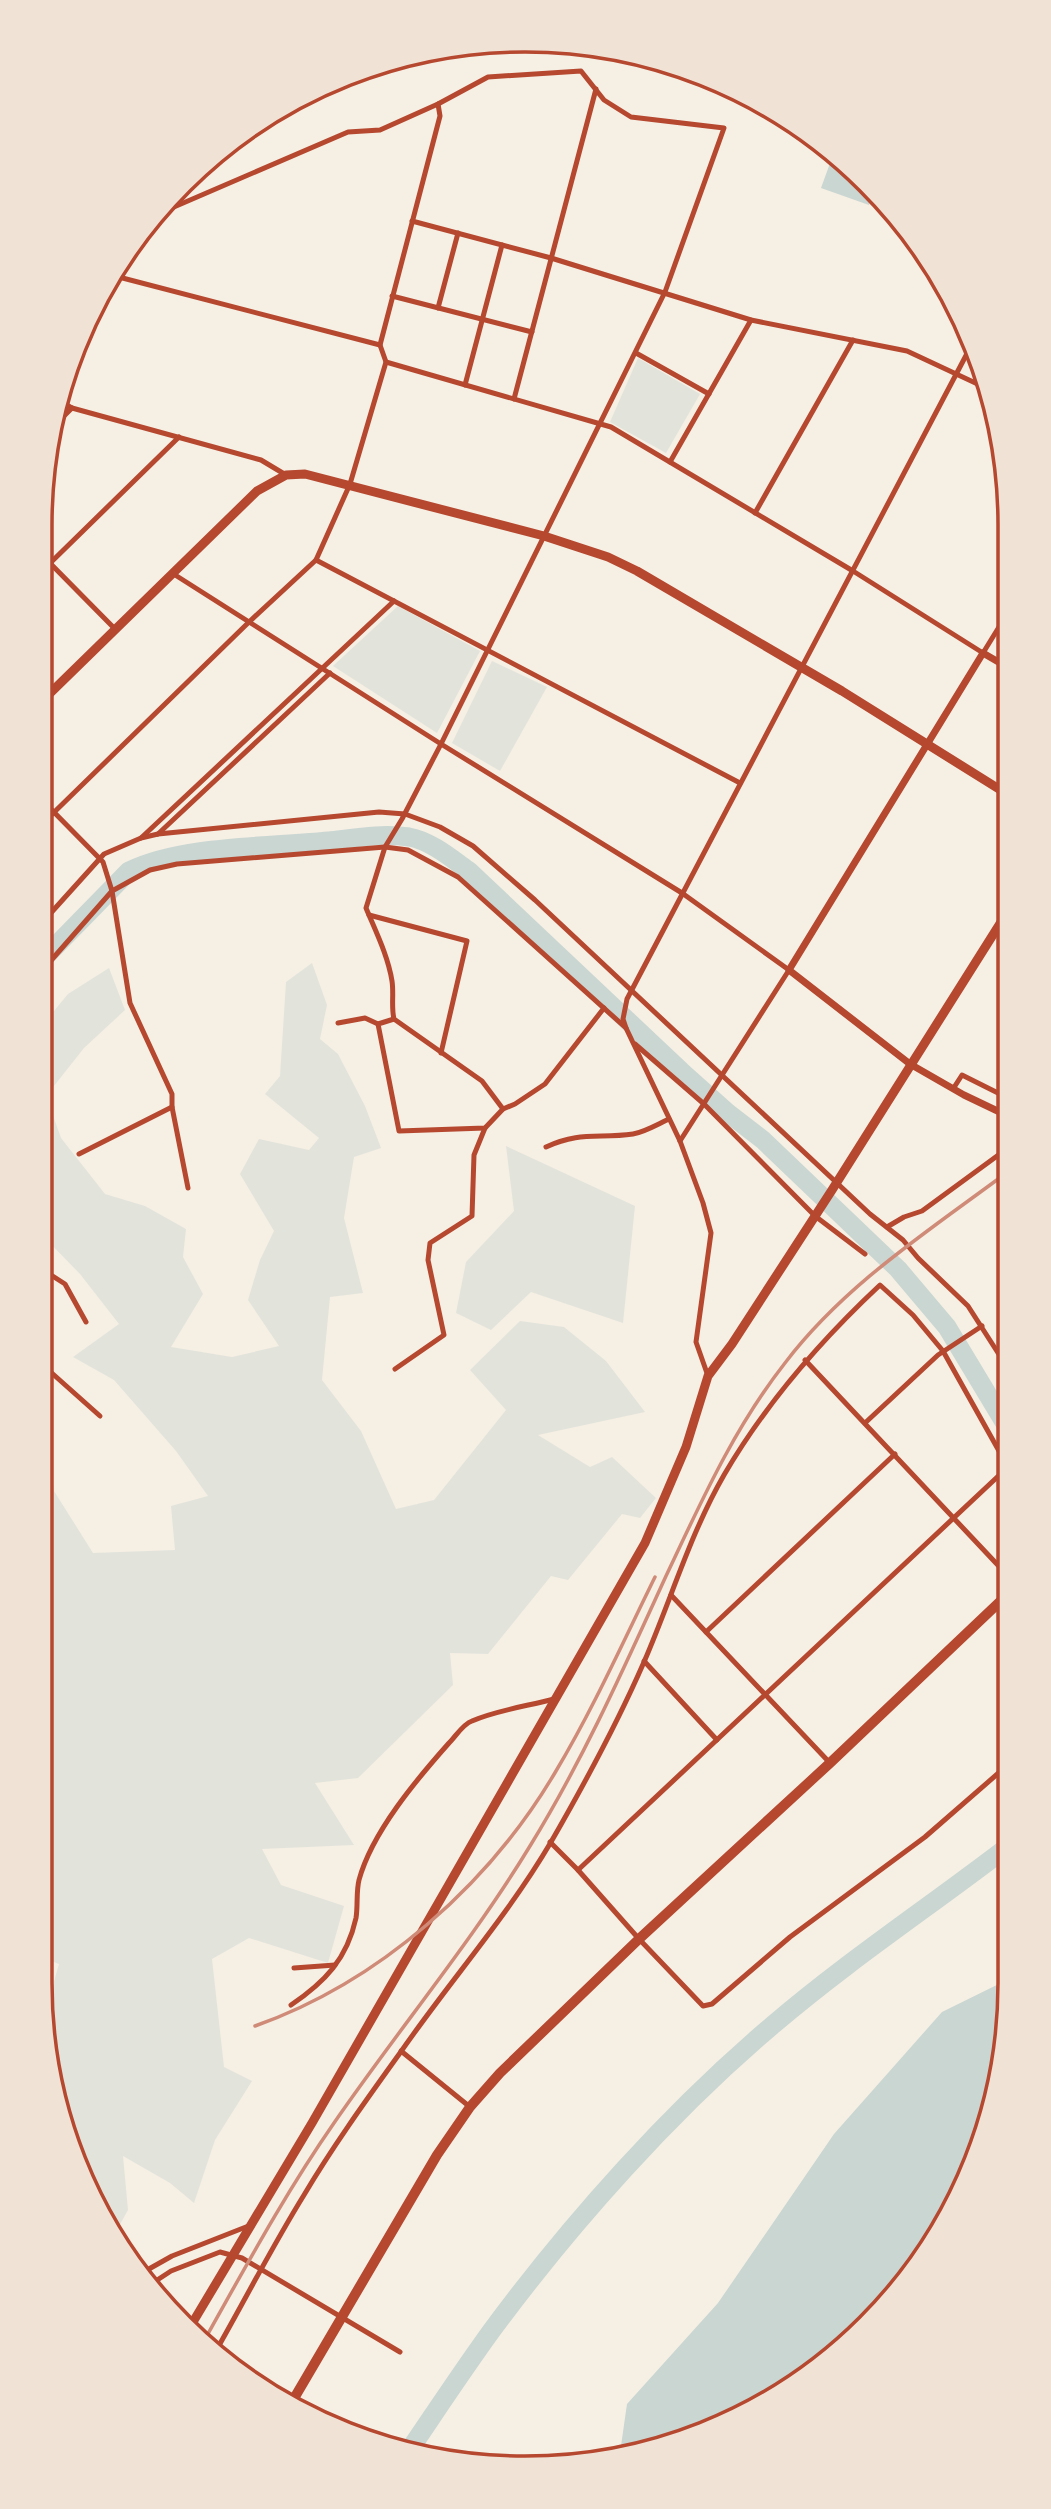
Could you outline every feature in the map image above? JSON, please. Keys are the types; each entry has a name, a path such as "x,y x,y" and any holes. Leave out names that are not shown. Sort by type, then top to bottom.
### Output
{"highway":[{"path":"295,2396 437,2155 470,2107 500,2073 639,1939 998,1603"}],"main road":[{"path":"52,691 257,491 286,475 305,474 544,536 608,557 637,571 802,667 998,788"},
{"path":"194,2321 312,2123 645,1544 686,1447 708,1376 732,1344 835,1186 998,927"}],"street":[{"path":"178,205 348,132 380,130 438,104 488,77 581,71 604,100 631,117 724,128 665,292 441,744 404,817 385,847 366,908 388,962 393,984 394,1020 482,1081 503,1109"},
{"path":"514,399 596,89"},
{"path":"188,1188 172,1107 172,1094 130,1003 112,891 101,861 54,813 316,560 350,484 386,362 380,345 440,116 438,104"},
{"path":"412,220 551,258 751,320 907,351 976,383"},
{"path":"438,308 458,233"},
{"path":"465,385 502,245"},
{"path":"123,278 380,345"},
{"path":"392,296 532,332"},
{"path":"670,462 751,320"},
{"path":"755,513 853,340"},
{"path":"636,353 709,394"},
{"path":"708,1376 696,1342 711,1233 680,1141 626,1028 623,1019 626,999 966,355"},
{"path":"386,362 611,427 853,571 998,662"},
{"path":"68,406 261,460 286,475"},
{"path":"67,413 72,408"},
{"path":"52,562 179,438"},
{"path":"316,560 740,783"},
{"path":"52,564 115,629"},
{"path":"172,573 682,893 789,970 910,1064 998,1112"},
{"path":"142,838 394,601"},
{"path":"680,1141 789,970 998,629"},
{"path":"158,834 330,673"},
{"path":"52,912 104,855 158,834 379,812 440,827 472,846 534,900 835,1186 903,1240 918,1258 956,1292 998,1352"},
{"path":"52,959 112,891 150,870 177,864 385,847 408,850 458,877 626,1028"},
{"path":"369,915 467,942 441,1052"},
{"path":"395,1369 444,1335 428,1259 430,1242 472,1216 474,1154 485,1128 503,1109 545,1084 604,1008"},
{"path":"338,1023 365,1018 379,1024 394,1020"},
{"path":"379,1024 399,1131 485,1128"},
{"path":"633,1042 705,1103 817,1213 864,1254"},
{"path":"953,1088 962,1075 998,1092"},
{"path":"79,1154 172,1107"},
{"path":"546,1147 563,1139 585,1135 635,1134 669,1119"},
{"path":"887,1227 922,1211 998,1156"},
{"path":"52,1275 65,1284 86,1322"},
{"path":"219,2343 304,2194 401,2051 496,1924 551,1842 602,1751 644,1661 703,1516 723,1477 761,1416 805,1360 835,1327 880,1285 913,1315 943,1351 998,1449"},
{"path":"865,1423 943,1351 982,1326"},
{"path":"805,1360 998,1565"},
{"path":"52,1373 100,1416"},
{"path":"706,1632 895,1454"},
{"path":"578,1870 998,1476"},
{"path":"671,1595 830,1763"},
{"path":"644,1661 717,1740"},
{"path":"291,2005 319,1985 349,1941 356,1917 359,1880 372,1850 393,1811 424,1773 469,1721 554,1699"},
{"path":"551,1842 704,2006 712,2004 790,1937 925,1837 998,1773"},
{"path":"294,1968 335,1965"},
{"path":"401,2051 470,2107"},
{"path":"149,2269 172,2256 251,2225"},
{"path":"157,2280 171,2271 220,2252 242,2258 400,2352"}],"shaded area":[{"path":"830,164 860,191 870,202 869,205 821,188"},
{"path":"638,358 700,394 666,453 610,422"},
{"path":"398,606 480,651 437,733 333,666"},
{"path":"492,661 547,687 500,771 452,743"},
{"path":"312,963 327,1005 320,1039 338,1054 365,1106 381,1148 354,1157 344,1218 363,1293 330,1297 322,1380 361,1431 396,1509 434,1500 506,1410 470,1370 520,1321 564,1327 606,1361 645,1412 538,1435 590,1467 612,1457 656,1498 640,1518 622,1514 568,1580 551,1576 488,1654 450,1653 453,1685 358,1778 315,1783 354,1845 262,1849 281,1885 344,1906 328,1963 249,1938 212,1959 224,2067 252,2081 215,2140 194,2203 170,2183 123,2156 128,2210 119,2226 101,2193 78,2136 62,2076 54,2014 52,1988 59,1964 52,1961 52,1480 54,1491 93,1553 175,1550 171,1506 208,1496 176,1451 114,1380 73,1357 119,1324 80,1274 52,1245 52,1113 61,1138 105,1194 145,1206 186,1229 183,1257 203,1294 171,1347 232,1357 279,1346 248,1300 260,1260 274,1231 240,1174 259,1139 309,1150 319,1138 265,1094 280,1076 286,982"},
{"path":"109,968 125,1010 84,1048 52,1088 52,1013 68,994"},
{"path":"506,1146 635,1206 623,1323 531,1292 491,1330 456,1313 466,1262 514,1211"},
{"path":"998,1984 989,2076 973,2136 950,2193 901,2271 860,2318 788,2377 735,2408 707,2420 621,2446 627,2404 718,2303 834,2134 942,2012"}],"waterway":[{"path":"52,950 129,871 150,862 227,848 369,836 409,837 425,842 469,871 681,1071 763,1140 898,1269 947,1327 998,1412"},
{"path":"414,2443 481,2345 555,2249 624,2169 698,2093 802,2000 998,1854"}],"railway":[{"path":"208,2334 316,2149 459,1952 530,1846 602,1713 706,1493 734,1439 767,1388 809,1334 861,1283 998,1179"},
{"path":"255,2026 301,2007 345,1984 387,1956 427,1925 498,1853 529,1813 570,1748 655,1577"}]}
